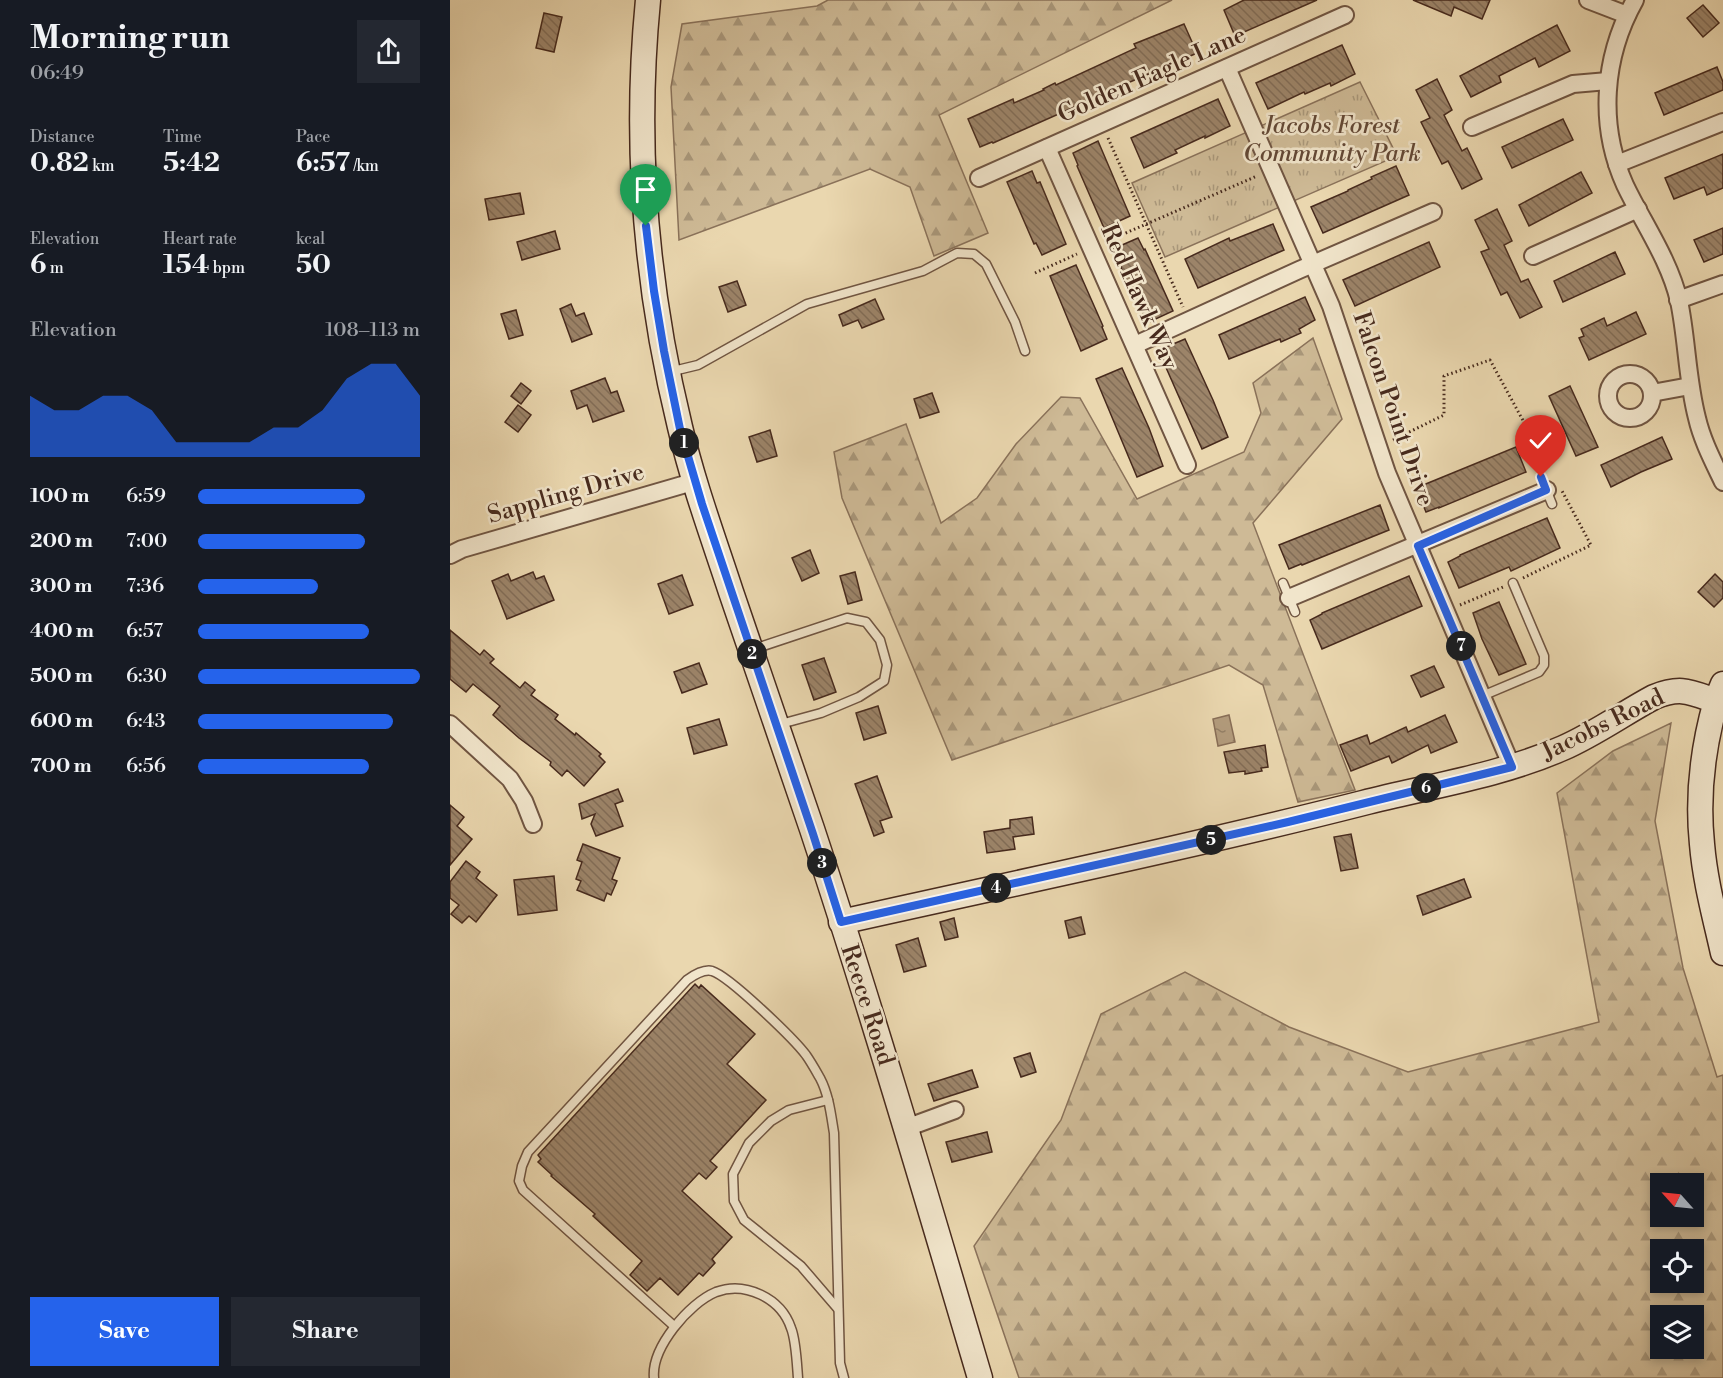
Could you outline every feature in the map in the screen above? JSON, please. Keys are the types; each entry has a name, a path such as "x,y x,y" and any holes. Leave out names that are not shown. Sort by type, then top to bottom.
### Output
{"main road":[{"name":"Reece Road","path":"648,0 642,93 646,226 654,291 680,429 702,504 841,922 906,1128 980,1378"},
{"name":"Jacobs Road","path":"841,922 1288,822 1512,767 1564,747 1669,691 1720,693"},
{"path":"1720,693 1703,759 1701,842 1723,953"}],"street":[{"path":"1587,0 1631,7 1611,60 1607,105 1610,136 1617,165 1666,265 1678,300 1697,420 1708,451 1723,482"},
{"name":"Golden Eagle Lane","path":"979,178 1345,15"},
{"name":"Falcon Point Drive","path":"1227,68 1331,306 1387,472 1512,767"},
{"path":"1472,127 1573,84 1608,81"},
{"path":"1617,165 1723,122"},
{"name":"Red Hawk Way","path":"1047,148 1187,465"},
{"path":"1533,256 1638,209"},
{"path":"1135,345 1433,212"},
{"path":"1678,300 1723,284"},
{"path":"1652,393 1690,386"},
{"name":"Sappling Drive","path":"450,555 462,549 696,481"},
{"path":"1289,598 1418,546 1549,489"},
{"path":"450,724 510,779 524,801 533,824"},
{"path":"906,1128 956,1110"}],"lane":[{"path":"668,372 698,365 807,304 923,271 957,253 974,254 986,264 1015,322 1025,351"},
{"path":"1482,696 1539,672 1544,665 1544,656 1513,583"},
{"path":"751,650 847,618 866,622 880,640 887,665 884,681 859,698 821,713 777,725"},
{"path":"674,1326 523,1190 519,1181 528,1152 687,980 698,973 711,970 724,977 806,1055 821,1080 828,1100 834,1133 840,1363 844,1378"},
{"path":"828,1100 789,1110 771,1121 749,1143 733,1174 734,1201 744,1220 801,1266 839,1309"},
{"path":"654,1378 659,1350 674,1326 694,1306 716,1292 739,1288 764,1295 782,1309 792,1328 798,1378"}],"path":[{"path":"1107,135 1184,312"},
{"path":"1285,161 1300,155"},
{"path":"1097,246 1257,176"},
{"path":"1035,273 1084,251"},
{"path":"1393,440 1444,415 1444,376 1490,360 1552,473"},
{"path":"1460,605 1513,583 1591,545 1549,489"}],"green space":[{"path":"828,0 1172,0 939,115 988,233 934,256 910,187 870,169 679,240 671,87 682,24 817,6"},
{"name":"Jacobs Forest Community Park","path":"1360,82 1397,156 1165,257 1132,183"},
{"path":"1313,338 1342,419 1253,523 1355,790 1298,802 1263,685 1229,665 952,760 842,498 834,452 906,424 941,523 977,498 1016,444 1061,397 1080,398 1137,499 1244,452 1261,413 1253,383"},
{"path":"1671,723 1655,821 1683,968 1717,1077 1723,1075 1723,1378 1019,1378 974,1246 1061,1120 1101,1014 1185,972 1289,1027 1408,1072 1599,1022 1557,793 1613,751"}],"water":[{"path":"1229,715 1235,742 1218,746 1213,719"}],"building":[{"path":"1244,0 1317,0 1235,36 1224,10"},
{"path":"1413,0 1490,0 1482,19 1454,7 1451,16"},
{"path":"1703,5 1719,23 1703,37 1687,18"},
{"path":"544,13 562,17 554,52 536,48"},
{"path":"1184,24 1197,53 980,147 968,119 1013,99 1014,103 1055,83 1056,85 1136,48 1134,44"},
{"path":"1557,25 1570,51 1539,67 1535,58 1499,76 1501,82 1471,97 1460,76"},
{"path":"1342,45 1355,74 1331,86 1330,83 1305,94 1304,92 1268,109 1256,83"},
{"path":"1717,67 1723,82 1723,90 1664,115 1655,93"},
{"path":"1437,79 1452,110 1444,115 1462,151 1467,148 1482,179 1462,189 1448,161 1442,164 1421,122 1430,118 1416,90"},
{"path":"1218,99 1230,126 1175,150 1177,153 1144,168 1131,138"},
{"path":"1563,119 1573,140 1512,168 1502,147"},
{"path":"1098,141 1130,216 1104,228 1073,153"},
{"path":"1723,154 1723,188 1707,195 1704,187 1674,199 1665,178"},
{"path":"1396,166 1409,195 1323,233 1311,207"},
{"path":"1032,171 1037,183 1040,182 1066,244 1042,255 1036,243 1034,244 1007,182"},
{"path":"1581,172 1592,193 1529,226 1519,205"},
{"path":"520,193 524,214 489,220 485,199"},
{"path":"1497,209 1512,241 1504,245 1521,282 1528,279 1542,307 1520,318 1507,292 1501,295 1481,252 1489,249 1475,220"},
{"path":"1273,224 1284,250 1198,288 1185,259 1229,238 1230,241"},
{"path":"1723,228 1723,254 1704,262 1694,240"},
{"path":"555,231 560,249 522,260 517,242"},
{"path":"1138,238 1173,311 1147,323 1113,249"},
{"path":"1429,242 1440,267 1355,306 1343,280"},
{"path":"1615,252 1625,274 1563,302 1554,281"},
{"path":"1076,265 1107,339 1081,351 1050,276"},
{"path":"737,281 746,305 728,312 719,287"},
{"path":"1305,297 1315,320 1299,329 1301,333 1229,359 1219,335"},
{"path":"875,299 884,319 862,328 858,320 843,326 839,315"},
{"path":"571,304 576,316 584,313 592,334 572,342 560,309"},
{"path":"516,310 523,335 509,339 501,314"},
{"path":"1636,312 1646,334 1589,360 1579,338 1584,336 1581,329 1604,318 1607,326"},
{"path":"1185,339 1228,437 1202,449 1159,350"},
{"path":"1122,368 1163,466 1137,477 1096,379"},
{"path":"605,378 611,393 617,391 624,411 593,422 587,405 577,409 571,391"},
{"path":"521,383 531,391 521,404 511,396"},
{"path":"1570,386 1598,447 1576,456 1549,396"},
{"path":"932,393 939,412 920,418 914,399"},
{"path":"518,405 531,415 518,432 505,422"},
{"path":"770,430 777,456 757,462 749,437"},
{"path":"1662,437 1672,459 1611,487 1601,465"},
{"path":"1516,447 1526,472 1426,512 1416,488"},
{"path":"1380,505 1389,530 1289,569 1279,545"},
{"path":"1547,518 1560,548 1511,571 1509,567 1459,588 1448,562"},
{"path":"810,550 819,573 802,581 792,558"},
{"path":"533,572 536,579 544,576 554,600 507,619 492,581 508,574 511,581"},
{"path":"855,572 862,600 848,604 840,576"},
{"path":"1715,574 1723,582 1723,598 1714,607 1698,592"},
{"path":"682,575 693,605 669,614 658,584"},
{"path":"1409,576 1422,606 1322,649 1310,620"},
{"path":"1499,602 1526,664 1499,675 1473,613"},
{"path":"450,630 480,655 484,650 494,659 490,663 520,688 525,682 535,690 531,695 558,715 555,719 601,754 599,756 605,762 584,786 567,770 562,776 550,765 551,762 493,715 500,706 473,684 466,692 450,679"},
{"path":"824,658 836,692 814,700 802,665"},
{"path":"699,663 707,684 682,693 674,672"},
{"path":"1434,666 1444,687 1421,697 1411,676"},
{"path":"878,706 886,733 864,740 856,713"},
{"path":"1445,715 1457,742 1431,753 1428,745 1392,763 1389,756 1351,771 1340,745 1367,735 1370,744 1406,727 1408,732"},
{"path":"719,719 727,745 694,754 687,728"},
{"path":"1265,745 1268,767 1261,768 1262,771 1245,774 1245,771 1229,773 1224,752"},
{"path":"877,776 892,817 880,821 884,832 874,836 855,784"},
{"path":"618,789 623,801 615,804 623,826 596,836 591,824 595,814 582,819 579,804"},
{"path":"450,805 464,817 457,826 472,839 450,865"},
{"path":"1032,817 1034,834 1013,837 1015,849 987,853 984,832 1010,828 1010,820"},
{"path":"1351,834 1358,868 1341,871 1334,837"},
{"path":"583,844 620,858 612,879 617,881 611,895 607,893 604,901 577,890 581,881 576,879 582,862 577,860"},
{"path":"466,861 480,872 476,878 497,895 476,922 469,916 462,923 451,914 459,905 450,898 450,882"},
{"path":"554,876 557,910 518,915 514,880"},
{"path":"1464,879 1471,897 1423,915 1417,896"},
{"path":"1081,917 1085,934 1069,938 1065,921"},
{"path":"954,918 958,937 945,940 940,922"},
{"path":"918,938 926,966 904,972 896,945"},
{"path":"695,984 699,988 701,985 755,1034 727,1064 766,1100 710,1161 717,1167 706,1179 699,1173 682,1191 732,1237 712,1259 715,1263 703,1276 699,1273 678,1295 660,1278 647,1291 630,1275 642,1261 593,1216 595,1214 551,1176 538,1162 541,1159 538,1155"},
{"path":"1030,1053 1036,1072 1021,1077 1014,1058"},
{"path":"972,1070 978,1087 934,1101 928,1084"},
{"path":"987,1132 992,1152 952,1162 946,1142"}],"route":[{"path":"646,226 664,351 680,429 702,504 841,922 1288,822 1512,767 1418,546 1546,490 1541,477"}]}
